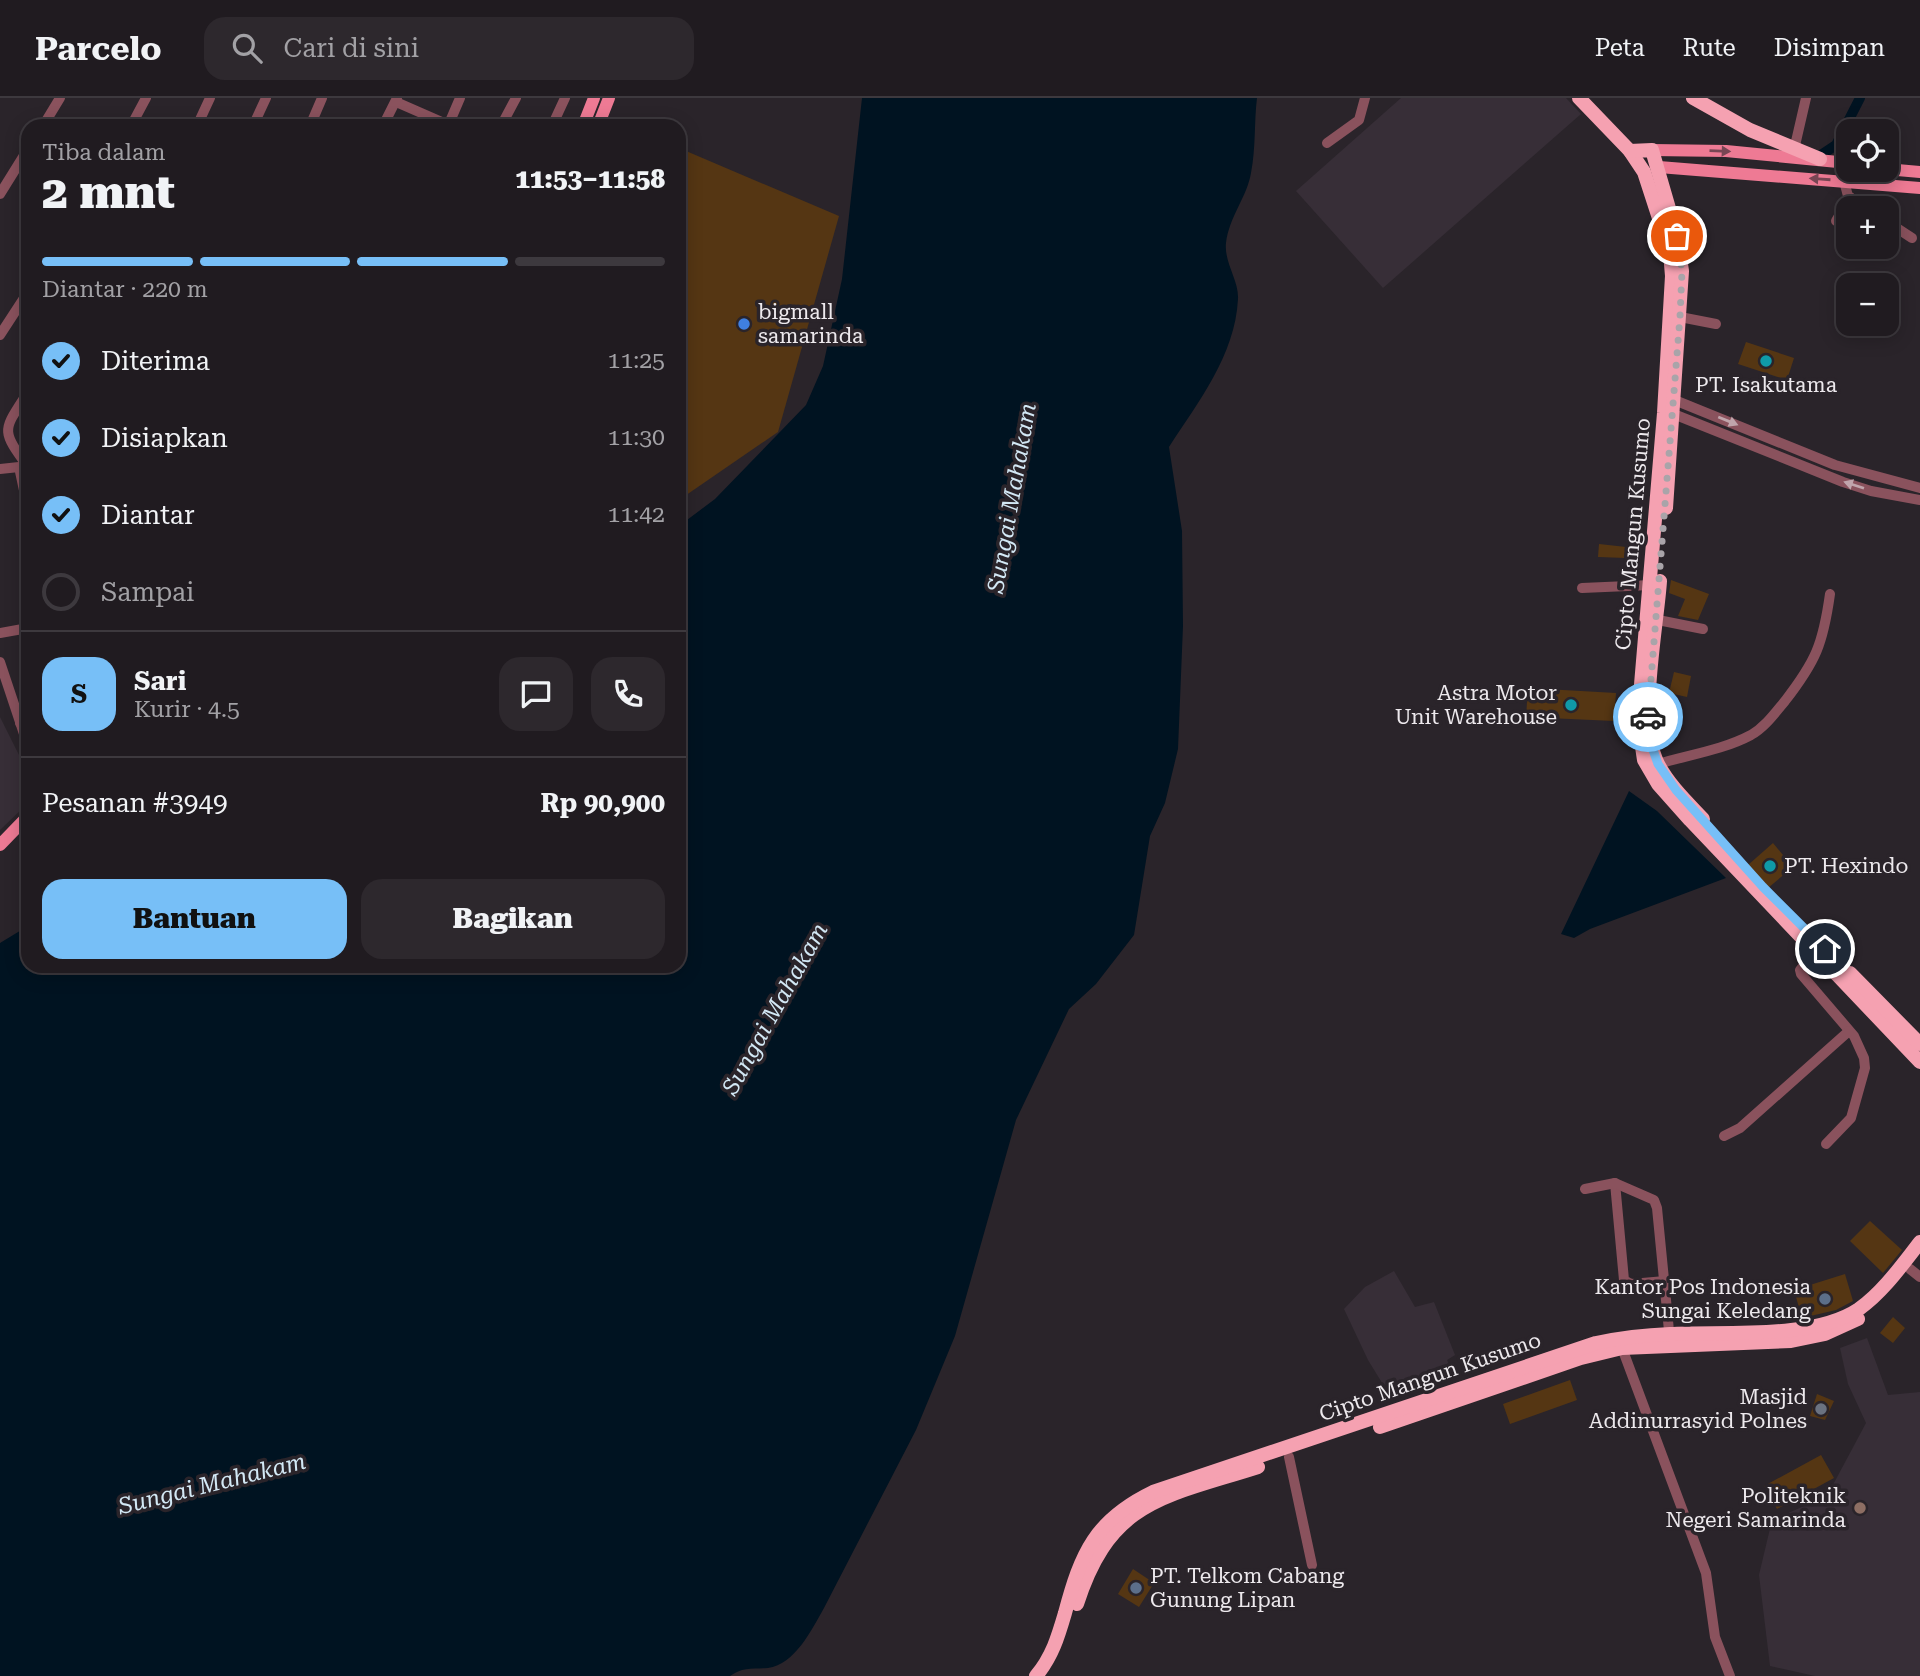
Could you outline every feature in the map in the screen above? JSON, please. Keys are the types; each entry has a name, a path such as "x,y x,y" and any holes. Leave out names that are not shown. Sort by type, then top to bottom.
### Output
{"highway":[{"name":"Cipto Mangun Kusumo","path":"1579,98 1630,151 1644,172 1672,266 1669,405 1657,620 1648,715 1652,747 1658,764 1676,790 1763,887 1920,1044"},
{"path":"1693,98 1750,130 1819,159"},
{"name":"Cipto Mangun Kusumo","path":"1652,150 1659,167 1681,255 1680,317 1639,710 1644,760 1658,784 1676,804 1920,1062"},
{"path":"1630,151 1652,150"},
{"path":"1644,172 1659,167"},
{"name":"Cipto Mangun Kusumo","path":"1048,1676 1063,1650 1092,1562 1121,1523 1137,1511 1185,1490 1289,1457 1596,1343 1792,1330 1848,1315 1871,1299 1920,1242"},
{"name":"Cipto Mangun Kusumo","path":"1036,1676 1055,1646 1082,1558 1092,1539 1115,1514 1131,1502 1178,1481 1622,1348 1670,1340 1791,1341 1825,1334 1863,1317 1915,1273 1920,1256"}],"main road":[{"path":"586,119 594,98"},
{"path":"601,119 609,98"},
{"path":"1652,150 1726,150 1836,161"},
{"path":"1659,167 1836,180"},
{"path":"1899,170 1920,172"},
{"path":"1854,182 1920,188"},
{"path":"0,845 21,823"}],"street":[{"path":"47,119 60,98"},
{"path":"135,119 146,98"},
{"path":"200,119 210,98"},
{"path":"256,119 266,98"},
{"path":"313,119 322,98"},
{"path":"452,119 460,98"},
{"path":"506,119 516,98"},
{"path":"555,119 565,98"},
{"path":"1327,143 1359,120 1365,98"},
{"path":"1794,149 1806,98"},
{"path":"387,119 397,100 435,119"},
{"path":"0,194 4,176 21,157"},
{"path":"1899,230 1912,238"},
{"path":"0,335 21,310"},
{"path":"1680,317 1716,324"},
{"path":"21,403 6,431 8,440 21,461"},
{"path":"1669,405 1835,465 1920,486 1920,500 1871,491 1843,482 1669,405"},
{"path":"0,469 21,468"},
{"path":"1582,587 1651,585"},
{"path":"1658,764 1738,741 1753,734 1770,720 1809,671 1825,628 1830,594"},
{"path":"1657,620 1703,629"},
{"path":"0,633 21,629"},
{"path":"1,669 21,726"},
{"path":"1815,951 1800,970 1801,974 1860,1046 1865,1068 1851,1118 1826,1144"},
{"path":"1724,1136 1740,1128 1849,1031"},
{"path":"1615,1183 1624,1280 1631,1284 1665,1281"},
{"path":"1585,1189 1615,1183 1654,1200 1670,1340"},
{"path":"1622,1348 1706,1573 1715,1637 1730,1676"},
{"path":"1289,1457 1312,1565"}],"shaded area":[{"path":"1401,98 1566,98 1581,114 1383,288 1296,191"},
{"path":"0,717 21,759 21,810 0,830"},
{"path":"1394,1271 1415,1307 1434,1302 1455,1355 1447,1360 1455,1377 1392,1399 1368,1360 1344,1309 1365,1287"},
{"name":"Politeknik Negeri Samarinda","path":"1867,1338 1888,1395 1920,1392 1920,1676 1815,1676 1770,1666 1759,1575 1772,1520 1827,1496 1866,1423 1848,1384 1840,1348"}],"water":[{"name":"Sungai Mahakam","path":"862,98 1257,98 1251,173 1226,243 1227,258 1238,292 1230,340 1203,395 1169,447 1182,531 1183,626 1178,749 1165,803 1150,836 1134,935 1096,984 1069,1009 1016,1120 955,1336 916,1430 814,1627 794,1653 778,1665 743,1670 730,1676 0,1676 0,943 21,930 21,973 686,973 686,521 715,499 806,405 823,366 842,279"},
{"path":"1629,791 1657,811 1726,878 1590,929 1574,938 1561,934"}],"building":[{"name":"bigmall samarinda","path":"686,151 839,216 778,432 686,495"},
{"name":"PT. Isakutama","path":"1746,342 1794,358 1787,380 1738,364"},
{"path":"1599,544 1626,547 1626,558 1598,557"},
{"path":"1671,580 1709,594 1698,620 1678,616 1685,599 1669,593"},
{"path":"1674,672 1691,676 1687,697 1669,693"},
{"name":"Astra Motor Unit Warehouse","path":"1528,688 1616,693 1614,721 1526,717"},
{"name":"PT. Hexindo","path":"1773,843 1793,867 1768,888 1748,865"},
{"path":"1870,1221 1902,1250 1883,1273 1850,1241"},
{"name":"Kantor Pos Indonesia Sungai Keledang","path":"1845,1274 1853,1301 1836,1310 1802,1318 1794,1290"},
{"path":"1893,1317 1905,1328 1893,1343 1880,1333"},
{"path":"1570,1380 1577,1400 1510,1424 1503,1404"},
{"name":"Masjid Addinurrasyid Polnes","path":"1817,1394 1834,1401 1825,1420 1810,1416"},
{"name":"Politeknik Negeri Samarinda","path":"1821,1455 1834,1478 1777,1509 1764,1486"},
{"name":"PT. Telkom Cabang Gunung Lipan","path":"1133,1569 1154,1583 1139,1607 1118,1594"}],"waterway":[{"path":"1818,157 1836,145 1860,98"}],"way so far":[{"path":"1648,717 1670,471 1680,317 1682,271 1677,236"}],"place":[{"name":"bigmall samarinda","path":"744,324"},
{"name":"PT. Isakutama","path":"1766,361"},
{"name":"Astra Motor Unit Warehouse","path":"1571,705"},
{"name":"PT. Hexindo","path":"1770,866"},
{"name":"Kantor Pos Indonesia Sungai Keledang","path":"1825,1299"},
{"name":"Masjid Addinurrasyid Polnes","path":"1821,1409"},
{"name":"Politeknik Negeri Samarinda","path":"1860,1508"},
{"name":"PT. Telkom Cabang Gunung Lipan","path":"1136,1588"}],"route":[{"path":"1648,717 1652,747 1658,764 1676,790 1763,887 1825,949"}]}
